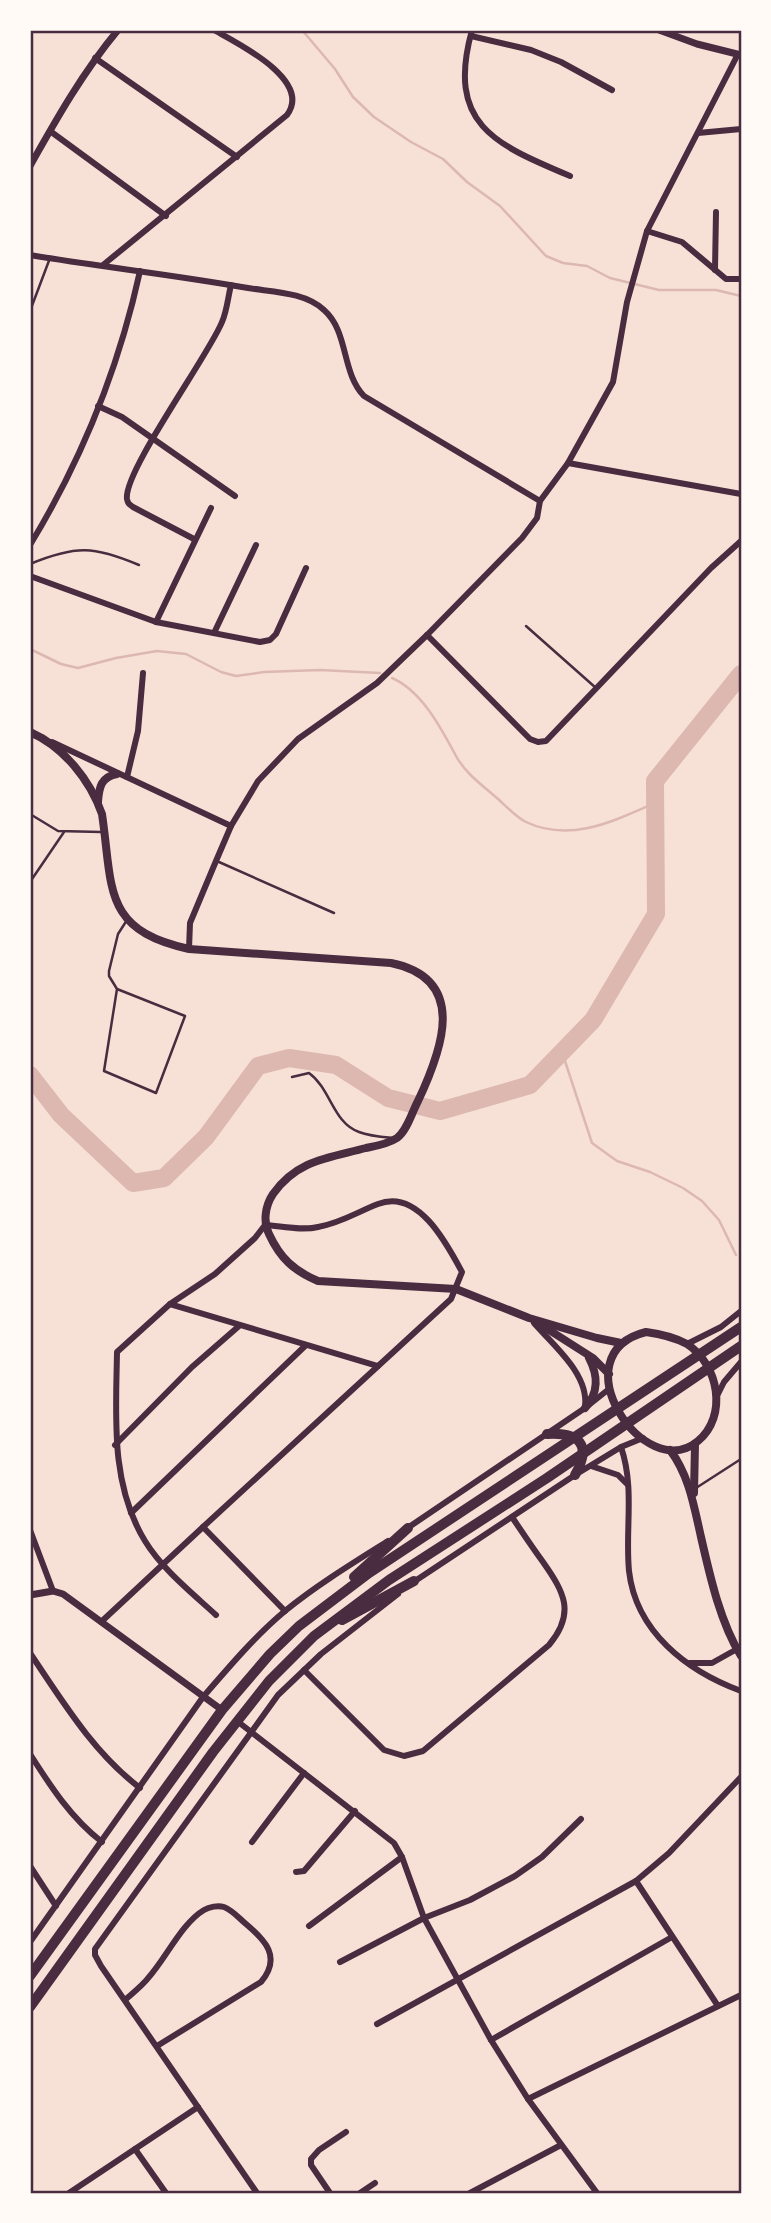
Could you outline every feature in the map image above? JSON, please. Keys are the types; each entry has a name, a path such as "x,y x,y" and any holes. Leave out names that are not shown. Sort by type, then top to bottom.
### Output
{"highway":[{"path":"319,1609 400,1552 741,1327"},
{"path":"30,2007 237,1721 269,1681 314,1636 378,1588 547,1478 741,1346"},
{"path":"547,1434 564,1433 580,1442 583,1458 575,1475"},
{"path":"30,1976 222,1710 270,1654 408,1528"},
{"path":"314,1636 414,1581"}],"main road":[{"path":"30,732 41,737 71,762 98,803"},
{"path":"117,774 104,779 99,788 98,803 105,832 112,888 118,907 127,920 149,936 189,949 391,963 422,973 438,995 443,1020 438,1050 429,1078 404,1130 396,1139 304,1165 283,1180 269,1200 265,1224 275,1246 289,1265 302,1275 318,1281 456,1289 529,1318 621,1343"},
{"path":"529,1318 579,1349 609,1374"},
{"path":"670,1450 695,1444 714,1420 717,1396 714,1382 705,1363 687,1344 665,1334 646,1332 634,1335 621,1343 612,1356 609,1389 620,1416 632,1431 670,1450 683,1469 718,1596 739,1653"},
{"path":"579,1349 588,1357 596,1380 595,1392 585,1408"},
{"path":"694,1503 695,1444"}],"street":[{"path":"30,166 95,58 118,30"},
{"path":"103,265 287,116 292,105 292,94 282,77 253,51 214,30"},
{"path":"189,949 190,923 231,826 258,781 298,740 377,683 428,635 522,538 537,518 540,501 568,463 613,382 627,302 647,232 739,55 659,30"},
{"path":"570,176 500,143 478,123 466,95 464,80 472,33 561,62 612,90"},
{"path":"95,58 237,157"},
{"path":"698,133 741,130"},
{"path":"50,131 166,216"},
{"path":"715,271 716,212"},
{"path":"647,232 682,242 726,279 741,279"},
{"path":"30,255 231,285 299,297 318,305 335,323 352,377 365,396 540,501"},
{"path":"30,545 50,513 73,466 98,406 131,313 140,271"},
{"path":"194,539 129,504 128,490 153,439 222,322 231,285"},
{"path":"98,406 121,417 235,496"},
{"path":"568,463 741,494"},
{"path":"156,622 211,508"},
{"path":"428,635 530,739 546,741 711,568 741,541"},
{"path":"215,633 256,545"},
{"path":"30,576 156,622 265,642 276,634 306,568"},
{"path":"127,776 138,731 143,673"},
{"path":"41,737 231,826"},
{"path":"101,1622 164,1564 377,1366 451,1299 461,1272 449,1248 435,1226 403,1203 387,1201 357,1215 315,1228 265,1224 255,1238 215,1274 170,1304 117,1352 115,1445 131,1513 146,1542 164,1564 216,1615"},
{"path":"170,1304 377,1366"},
{"path":"687,1344 721,1327 741,1311"},
{"path":"529,1318 579,1377 586,1398 585,1408"},
{"path":"115,1445 192,1367 239,1326"},
{"path":"131,1513 304,1346"},
{"path":"717,1396 724,1382 741,1362"},
{"path":"30,1942 203,1697 285,1611 585,1408 609,1389"},
{"path":"257,2193 101,1966 94,1952 100,1940 250,1732 278,1695 303,1670 414,1581 575,1475 621,1447 643,1438"},
{"path":"621,1447 630,1489 629,1570 632,1588 641,1611 657,1636 683,1661 705,1675 741,1691"},
{"path":"591,1466 618,1475 630,1489"},
{"path":"303,1670 379,1747 396,1755 417,1754 445,1735 549,1645 560,1629 565,1613 564,1598 558,1584 512,1517"},
{"path":"203,1527 285,1611"},
{"path":"30,1530 53,1591"},
{"path":"30,1594 53,1591 62,1594 222,1710"},
{"path":"30,1653 32,1661 85,1733 116,1769 140,1788"},
{"path":"683,1661 712,1663 739,1653"},
{"path":"237,1721 392,1841 402,1857 424,1918 491,2040 528,2099 597,2193"},
{"path":"30,1754 58,1797 83,1827 102,1842"},
{"path":"252,1842 304,1773"},
{"path":"377,2024 636,1881 669,1853 741,1777"},
{"path":"296,1872 304,1871 355,1811"},
{"path":"340,1962 424,1918 470,1900 515,1876 551,1850 582,1818"},
{"path":"309,1926 402,1857"},
{"path":"30,1866 56,1906"},
{"path":"636,1881 718,2007"},
{"path":"126,1999 149,1979 194,1918 205,1909 216,1906 228,1908 264,1940 270,1963 265,1977 253,1988 157,2046"},
{"path":"491,2040 672,1937"},
{"path":"528,2099 741,1995"},
{"path":"69,2193 198,2106"},
{"path":"330,2193 311,2165 311,2156 346,2132"},
{"path":"470,2193 561,2145"},
{"path":"135,2149 166,2193"},
{"path":"360,2193 375,2183"}],"lane":[{"path":"30,311 50,258"},
{"path":"30,564 66,551 87,549 107,552 139,565"},
{"path":"526,626 596,688"},
{"path":"30,814 64,832 105,832"},
{"path":"30,883 64,832"},
{"path":"216,861 334,913"},
{"path":"117,989 185,1016 156,1093 104,1071 117,989 109,971 118,934 127,920"},
{"path":"292,1077 309,1073 317,1078 349,1127 359,1132 396,1139"},
{"path":"693,1489 741,1459"}],"waterway":[{"path":"302,30 335,69 353,97 374,117 411,142 443,159 467,182 500,206 546,256 563,263 587,266 610,278 659,290 716,290 741,296"},
{"path":"30,649 61,664 78,668 157,651 186,654 221,672 236,676 320,670 380,673"},
{"path":"30,1075 61,1115 133,1183 164,1178 206,1137 258,1066 289,1058 336,1065 388,1098 440,1111 530,1085 593,1020 656,914 655,781 741,674"},
{"path":"392,678 403,684 421,701 469,774 526,822 542,828 575,830 624,817 655,803"},
{"path":"562,1052 592,1143 617,1161 650,1172 702,1201 719,1220 736,1255"}]}
